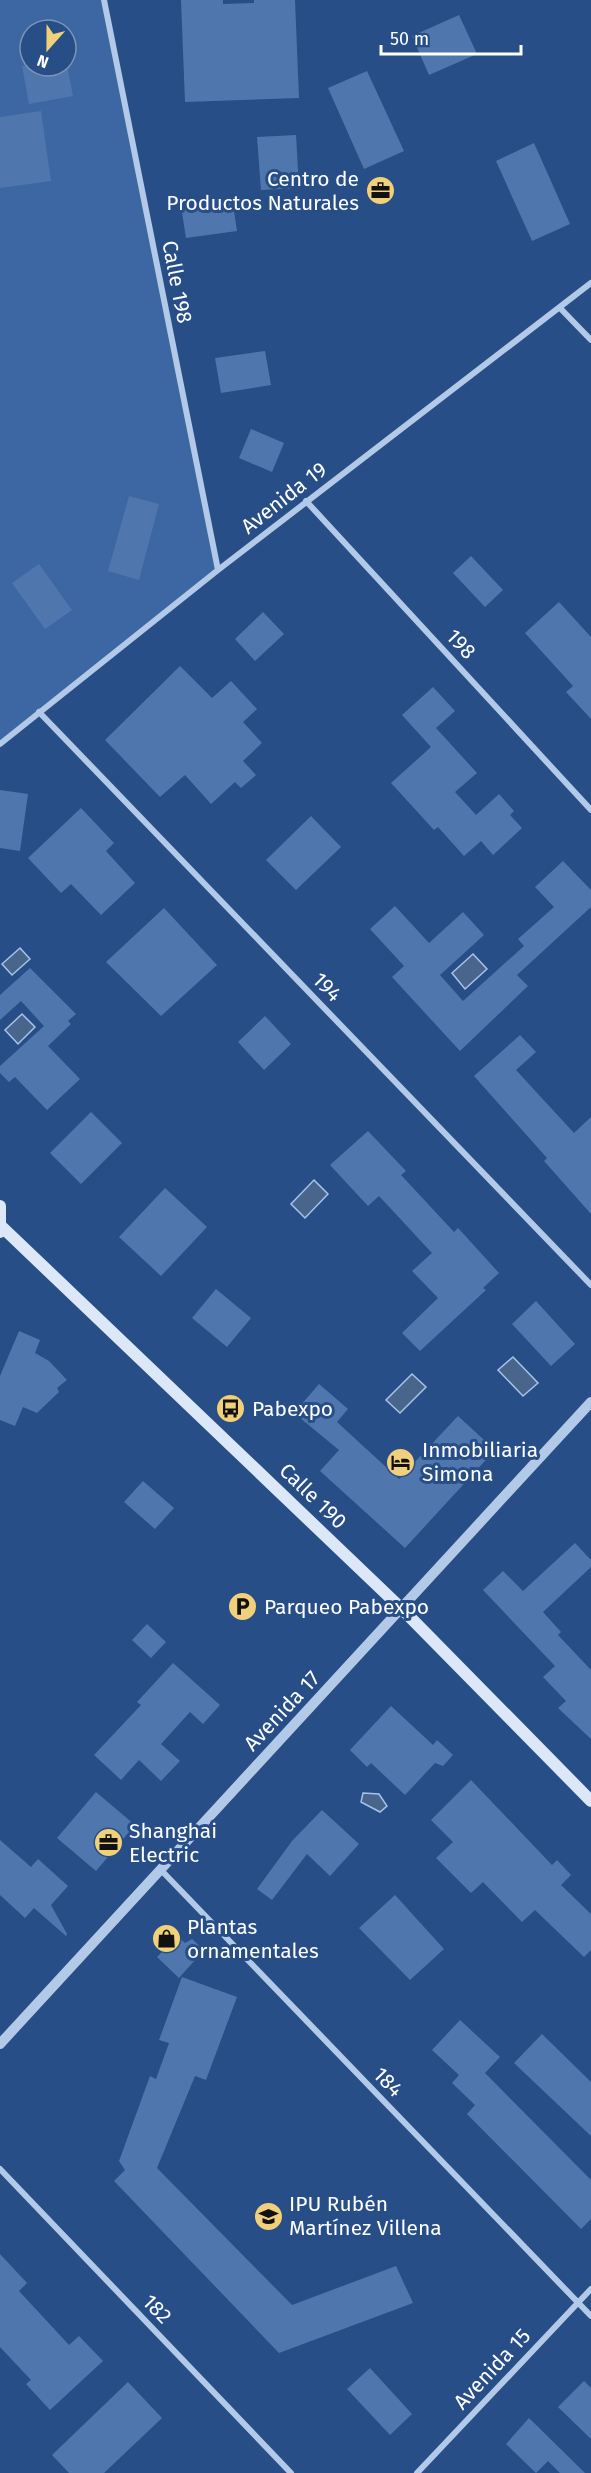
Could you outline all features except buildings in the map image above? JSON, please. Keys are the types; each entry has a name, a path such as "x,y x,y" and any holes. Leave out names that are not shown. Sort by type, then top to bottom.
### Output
{"main road":[{"name":"Calle 190","path":"0,1206 0,1228 403,1610 591,1802"}],"street":[{"name":"Calle 198","path":"104,0 218,570"},
{"name":"Avenida 19","path":"0,744 306,501 591,283"},
{"path":"560,308 591,340"},
{"name":"198","path":"306,501 591,810"},
{"name":"194","path":"39,712 591,1285"},
{"name":"Avenida 17","path":"0,2044 403,1610 591,1402"},
{"name":"184","path":"162,1870 591,2316"},
{"name":"182","path":"0,2169 291,2473"},
{"name":"Avenida 15","path":"417,2473 591,2289"}],"shaded area":[{"path":"0,0 104,0 218,570 0,744"},
{"path":"20,948 30,959 12,975 2,964"},
{"path":"473,954 487,969 465,989 452,973"},
{"path":"22,1014 35,1027 18,1044 5,1030"},
{"path":"314,1180 328,1194 305,1218 291,1204"},
{"path":"513,1357 538,1383 523,1396 498,1370"},
{"path":"412,1374 426,1387 400,1413 386,1400"},
{"path":"363,1793 379,1794 387,1806 380,1812 361,1802"}],"place":[{"name":"Centro de Productos Naturales","path":"380,191"},
{"name":"Pabexpo","path":"231,1409"},
{"name":"Inmobiliaria Simona","path":"401,1462"},
{"name":"Parqueo Pabexpo","path":"243,1607"},
{"name":"Shanghai Electric","path":"108,1843"},
{"name":"Plantas ornamentales","path":"166,1939"},
{"name":"IPU Rubén Martínez Villena","path":"268,2216"}]}
